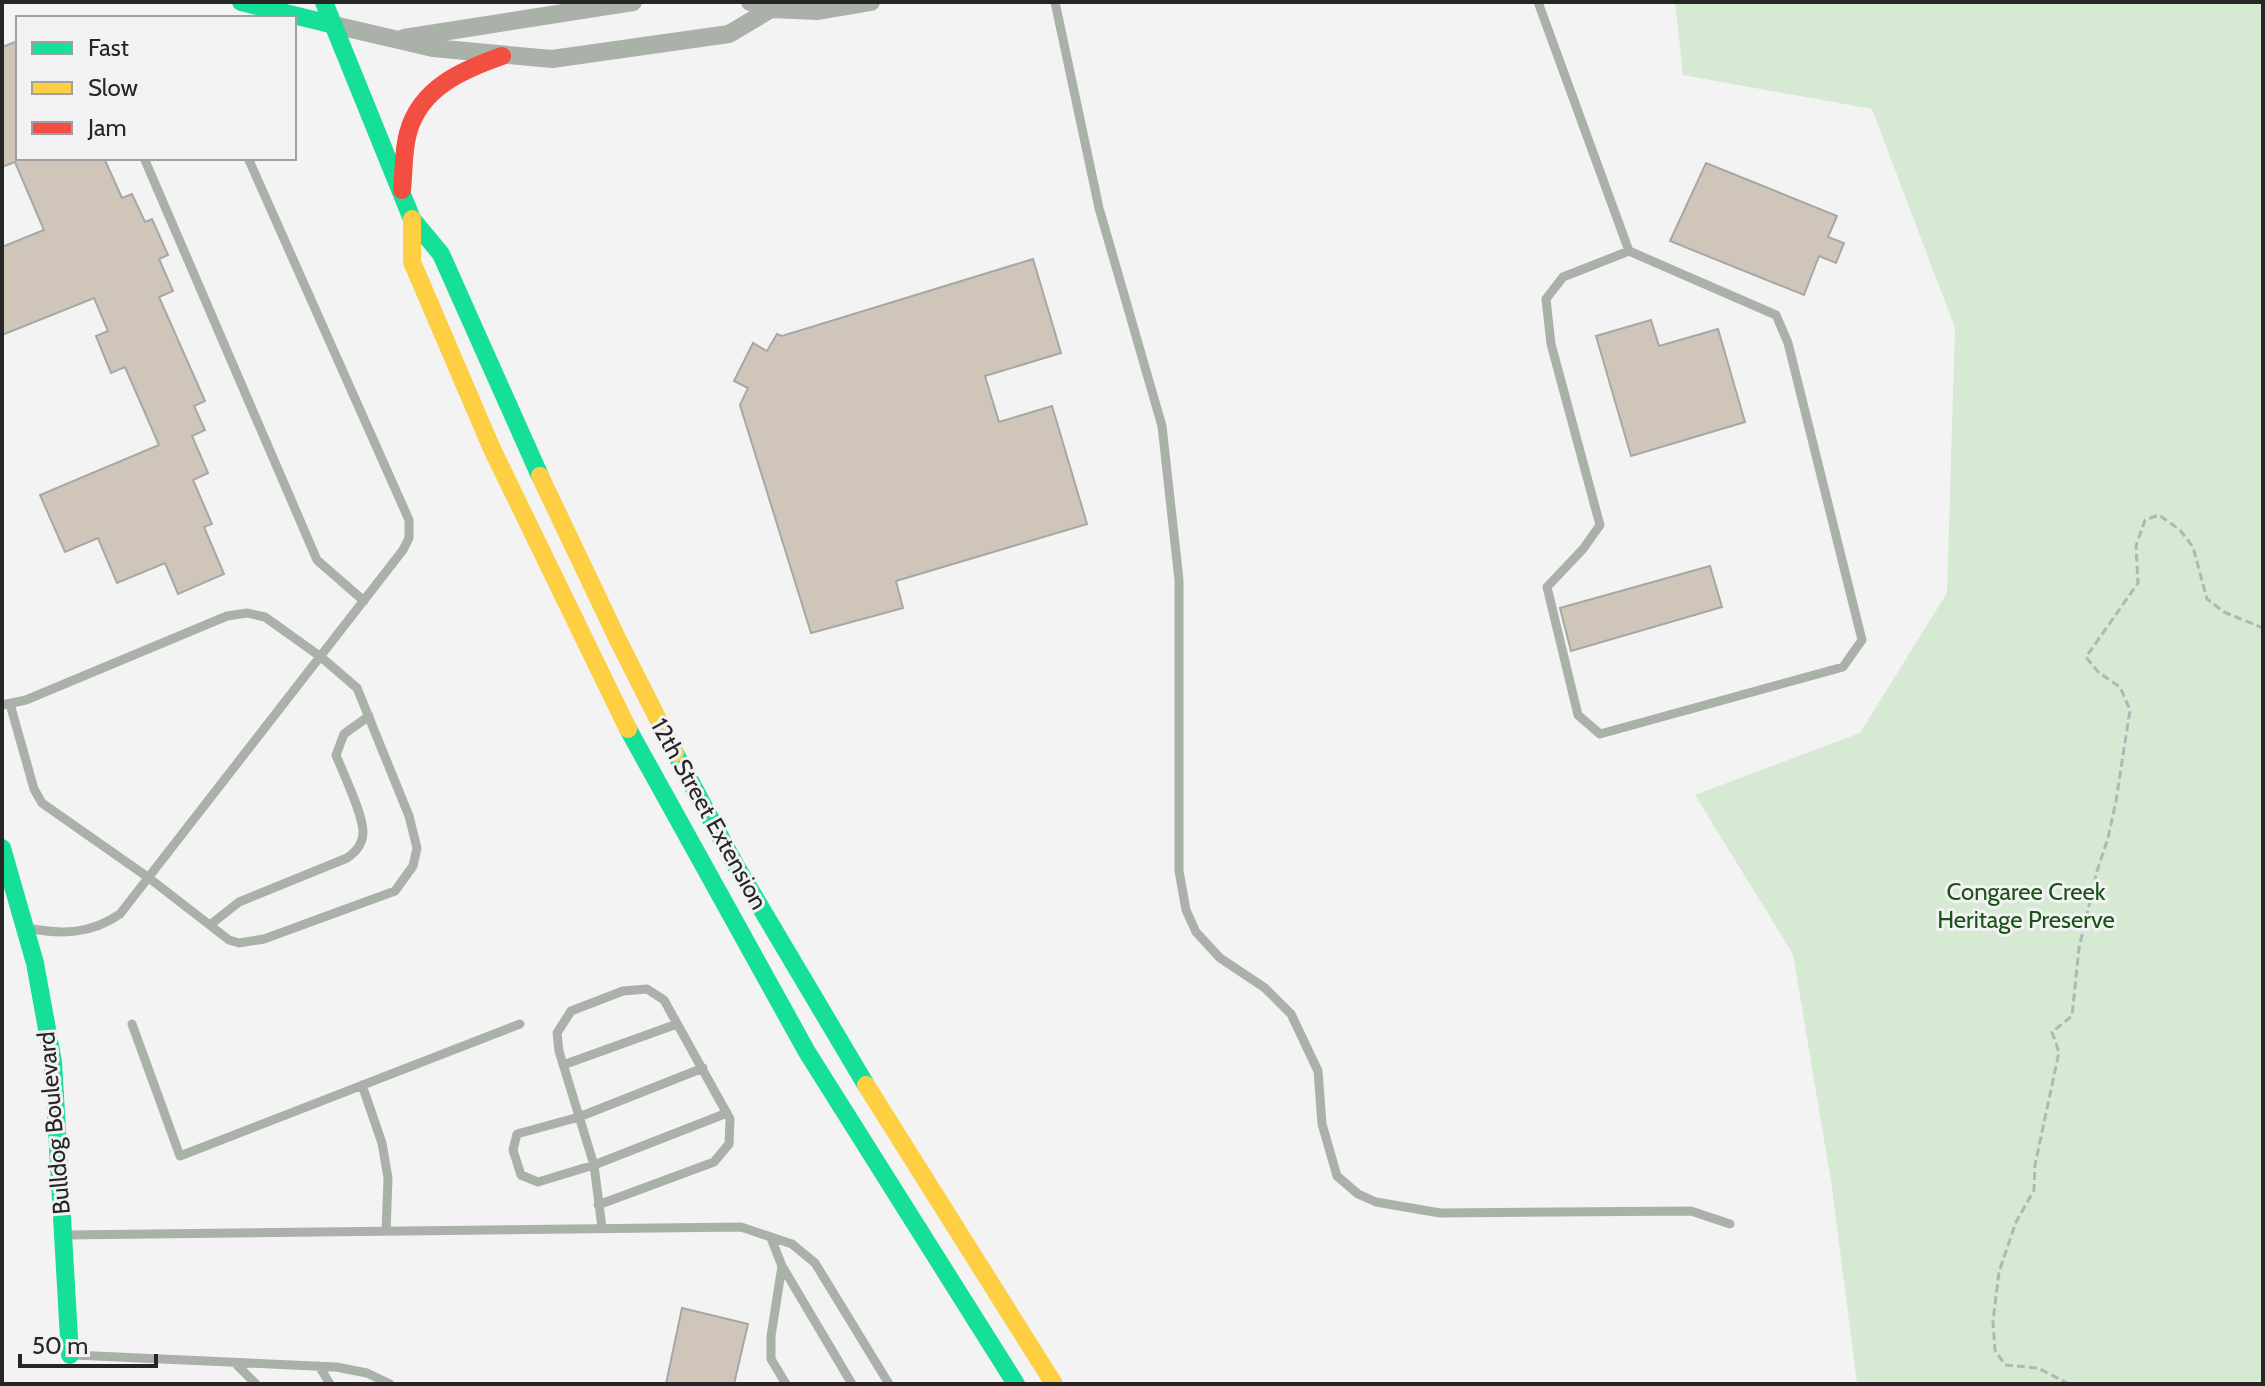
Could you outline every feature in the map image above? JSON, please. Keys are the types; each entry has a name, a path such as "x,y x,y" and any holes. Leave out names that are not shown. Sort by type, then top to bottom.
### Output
{"main road":[{"path":"241,2 334,25"},
{"name":"12th Street Extension","path":"324,2 412,219 441,254 558,518 649,705 735,864 838,1041 1054,1384"},
{"path":"402,193 409,127 431,90 463,69 502,56"},
{"name":"12th Street Extension","path":"412,219 412,262 506,478 619,713 807,1052 1016,1384"},
{"name":"Bulldog Boulevard","path":"2,848 35,963 53,1062 70,1355"}],"street":[{"path":"750,2 818,11 871,2"},
{"path":"397,39 622,3"},
{"path":"334,25 433,48 552,59 729,34 769,6"}],"lane":[{"path":"1055,2 1099,208 1162,426 1179,580 1179,871 1186,910 1196,932 1220,958 1265,988 1291,1014 1318,1071 1322,1124 1337,1176 1358,1194 1376,1202 1440,1213 1691,1211 1730,1224"},
{"path":"1538,2 1629,251 1776,315 1788,343 1862,640 1843,667 1600,734 1578,715 1547,587 1583,549 1600,525 1551,344 1546,299 1563,277 1629,251"},
{"path":"145,160 317,560 364,601"},
{"path":"25,928 71,933 102,926 120,914 321,657 409,538 409,520 249,160"},
{"path":"247,613 265,617 321,657 357,688 409,816 417,848 413,866 395,891 264,939 239,943 229,940 149,878 42,803 34,789 6,705 26,700 227,616 247,613"},
{"path":"210,925 239,902 347,858 357,851 364,835 362,823 336,755 344,734 369,716"},
{"path":"598,1205 714,1162 729,1144 730,1119 727,1113 664,1000 647,989 623,991 571,1011 557,1033 563,1065 594,1165 598,1205 602,1228"},
{"path":"132,1024 180,1156 520,1024"},
{"path":"563,1065 677,1024"},
{"path":"703,1068 579,1117 517,1134 513,1150 521,1175 538,1182 594,1165 727,1113"},
{"path":"362,1085 382,1143 388,1178 386,1231"},
{"path":"63,1235 741,1227 792,1244 815,1263 889,1384"},
{"path":"771,1238 782,1266 852,1384"},
{"path":"782,1266 771,1336 771,1359 786,1384"},
{"path":"70,1355 319,1366 367,1373 390,1384"},
{"path":"236,1364 256,1384"},
{"path":"319,1366 330,1384"}],"path":[{"path":"2069,1384 2038,1368 2005,1365 1995,1350 1993,1321 1999,1272 2016,1222 2034,1190 2035,1165 2059,1052 2052,1032 2072,1016 2079,948 2108,838 2128,731 2130,710 2120,687 2099,673 2086,657 2138,583 2136,546 2145,520 2159,515 2180,530 2193,547 2207,599 2224,612 2263,628"}],"green space":[{"name":"Congaree Creek Heritage Preserve","path":"1675,2 2263,2 2263,1384 1857,1384 1832,1187 1793,954 1695,795 1860,733 1947,593 1955,328 1872,109 1683,75"}],"building":[{"path":"16,42 16,160 105,160 122,198 132,194 145,222 152,219 168,255 159,259 173,291 159,297 205,401 194,406 205,430 192,436 208,473 193,480 212,524 204,527 224,574 178,594 165,563 117,583 98,538 65,552 40,495 159,445 125,367 111,373 96,336 108,331 94,298 2,335 2,247 44,230 15,162 2,167 2,47"},
{"path":"1706,163 1837,216 1828,237 1844,243 1836,263 1819,256 1804,295 1670,241"},
{"path":"1033,259 1061,353 985,376 999,422 1052,406 1087,524 896,581 903,608 811,633 740,405 748,388 734,381 753,343 767,351 777,334 782,336"},
{"path":"1651,320 1659,346 1718,329 1745,422 1631,456 1596,336"},
{"path":"1710,566 1722,607 1571,651 1560,608"},
{"path":"682,1308 748,1324 734,1384 666,1384"}],"traffic: fast":[{"path":"241,2 334,25"},
{"path":"324,2 412,219 441,254 540,476"},
{"path":"628,729 807,1052 1016,1384"},
{"path":"675,753 736,866 866,1085"},
{"path":"2,848 35,963 53,1062 70,1355"}],"traffic: slow":[{"path":"412,219 412,262 492,449 628,729"},
{"path":"540,476 675,753"},
{"path":"866,1085 1054,1384"}],"traffic: jam":[{"path":"402,190 406,140 422,104 444,83 502,56"}]}
